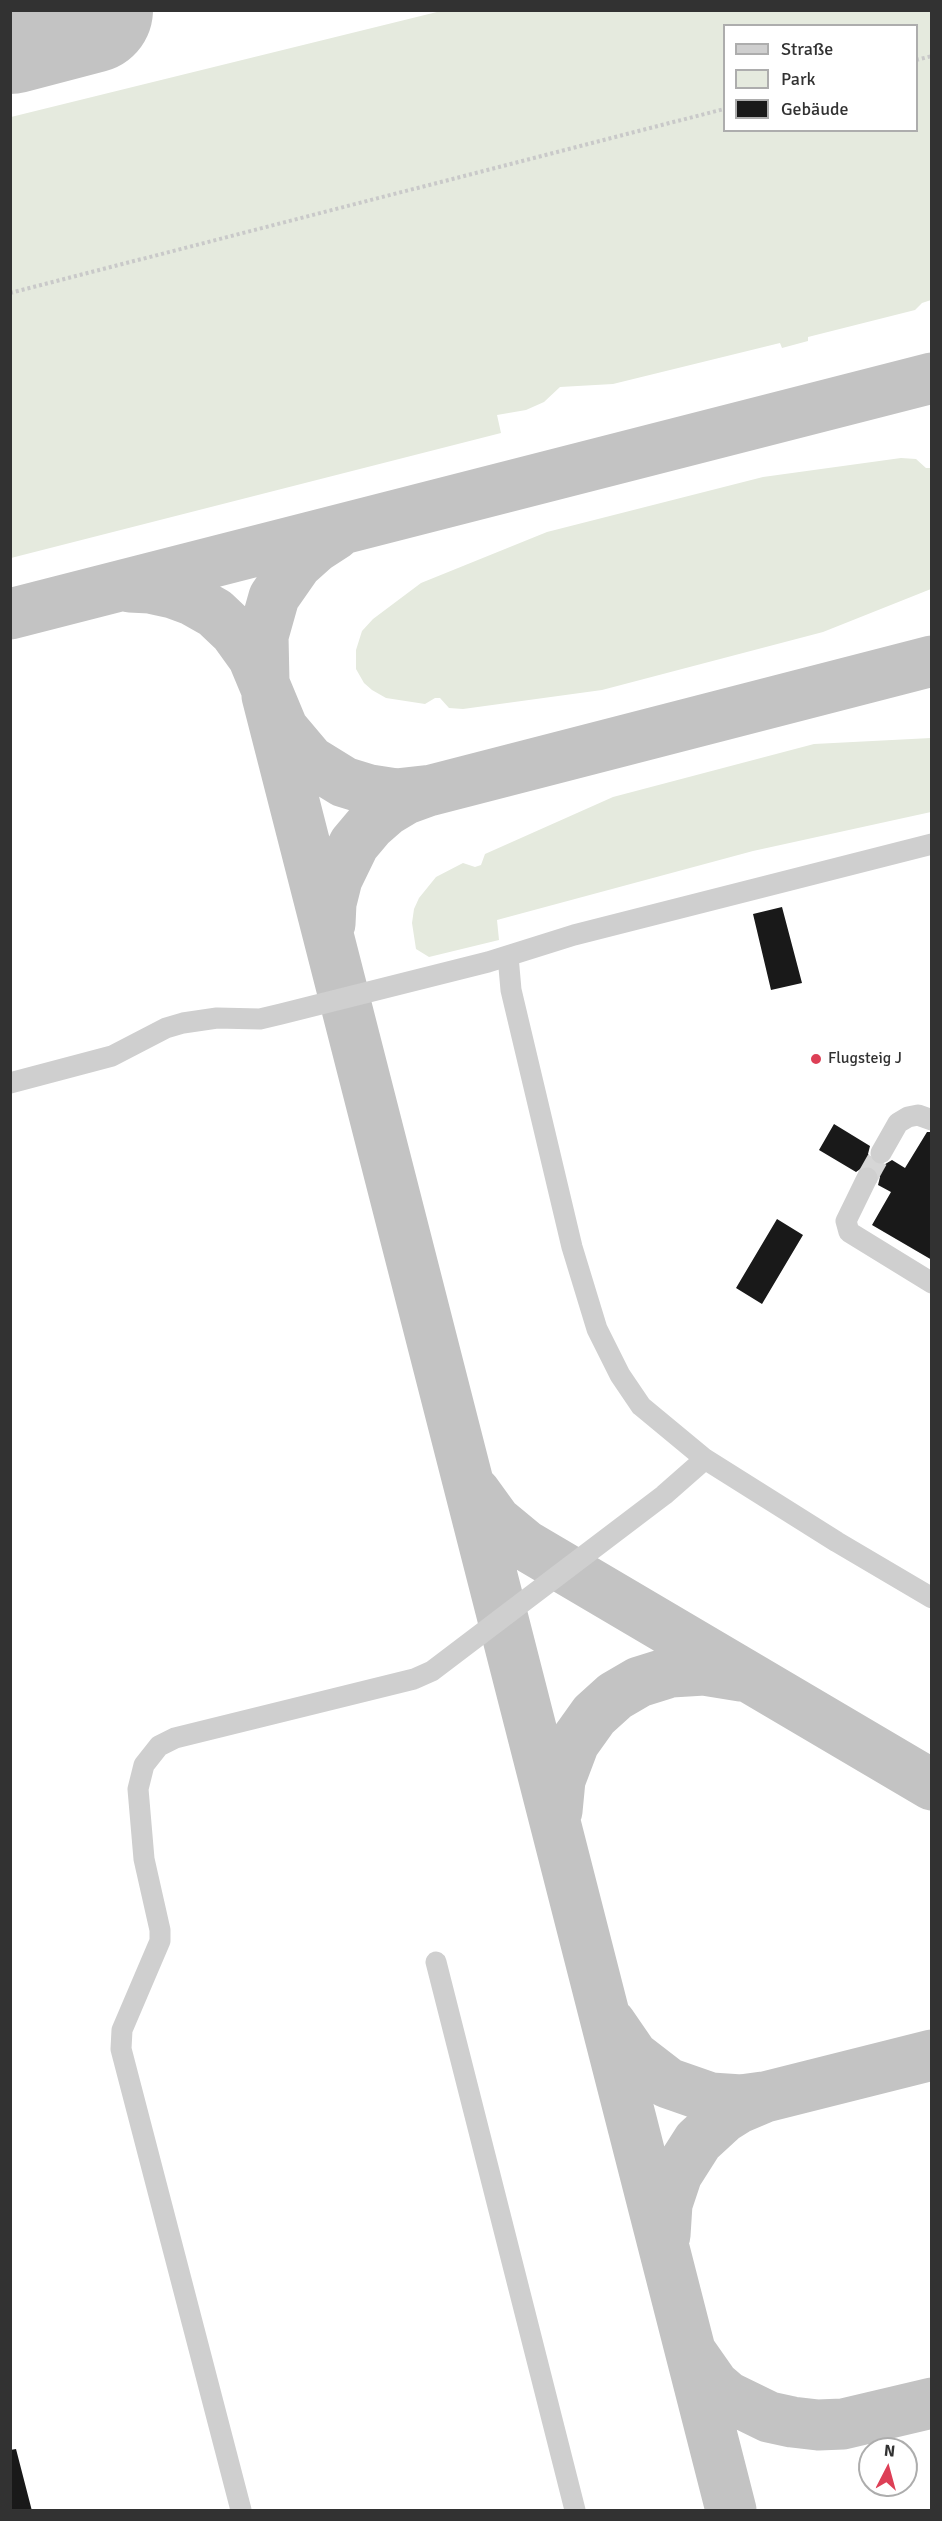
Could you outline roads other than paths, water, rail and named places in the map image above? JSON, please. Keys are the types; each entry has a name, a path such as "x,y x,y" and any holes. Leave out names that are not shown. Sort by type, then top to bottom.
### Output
{"lane":[{"path":"10,1083 112,1056 166,1028 183,1023 217,1018 260,1019 508,956 574,935 932,843"},
{"path":"508,956 511,990 575,1257 597,1329 620,1375 641,1406 705,1459 837,1542 932,1598"},
{"path":"881,1153 898,1124 908,1117 918,1115 932,1120"},
{"path":"867,1178 846,1221 849,1232 932,1283"},
{"path":"241,2511 121,2049 122,2030 160,1941 158,1920 146,1870 138,1789 144,1765 159,1746 175,1738 414,1678 432,1671 664,1495 705,1459"},
{"path":"436,1962 575,2511"}],"tunnel":[{"path":"867,1178 881,1153"}],"place":[{"name":"Flugsteig J","path":"816,1059"}]}
